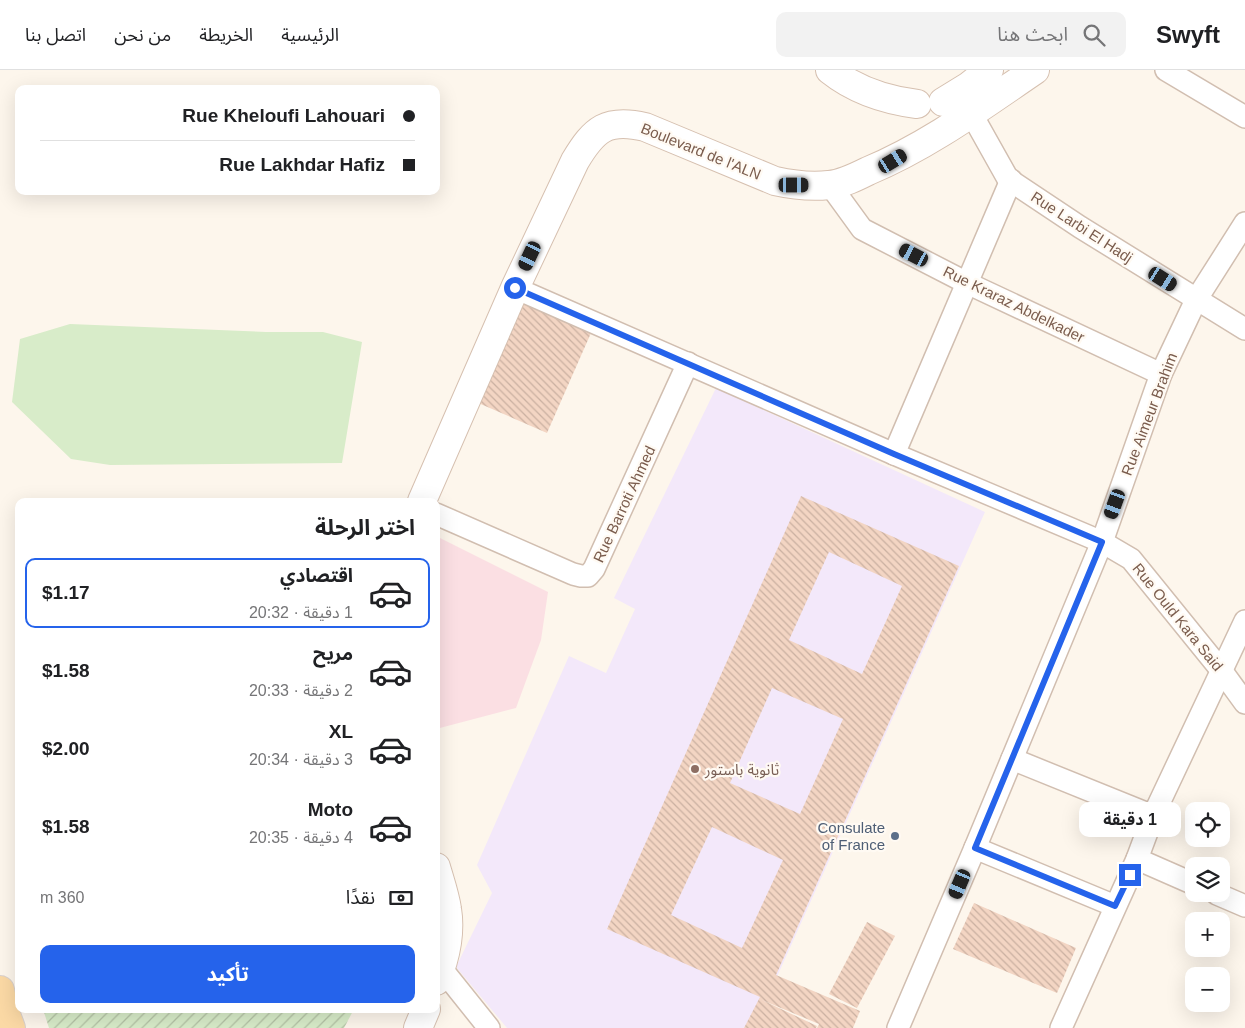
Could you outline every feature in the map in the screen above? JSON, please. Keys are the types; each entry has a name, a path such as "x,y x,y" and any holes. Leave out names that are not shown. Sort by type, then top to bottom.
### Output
{"main road":[{"path":"830,70 862,90 881,97 897,102 930,103 969,86 989,70"},
{"name":"Boulevard de l'ALN","path":"423,498 515,288 575,161 584,145 596,133 610,124 629,123 645,127 775,181 794,185 830,186 893,161 971,113 1035,70"},
{"path":"440,882 447,909 447,939 440,970"},
{"path":"0,990 11,1028"},
{"path":"418,1028 424,1013"}],"street":[{"path":"1166,70 1245,117"},
{"name":"Rue Larbi El Hadj","path":"971,113 1008,179 1080,227 1245,329"},
{"path":"894,454 1011,180"},
{"name":"Rue Kraraz Abdelkader","path":"830,186 862,229 967,282 1161,374"},
{"name":"Rue Aimeur Brahim","path":"898,1028 1102,542 1161,374 1196,300 1245,223"},
{"name":"Rue Ould Kara Said","path":"515,288 894,454 1102,542 1131,559 1221,670 1245,703"},
{"name":"Rue Barroti Ahmed","path":"440,516 573,574 588,576 594,569 688,363"},
{"path":"1062,1028 1137,859 1154,816 1245,621"},
{"path":"1012,759 1154,816"},
{"path":"975,848 1115,906"},
{"path":"1137,859 1185,880"},
{"path":"1230,899 1245,906"},
{"path":"440,975 489,1028"}],"shaded area":[{"name":"ثانوية باستور","path":"716,388 985,512 754,1028 507,1028 456,967 492,893 477,865 569,656 606,673 635,609 614,598"},
{"path":"440,538 548,592 541,640 516,708 440,728"}],"green space":[{"path":"70,324 266,332 323,332 362,342 342,463 110,465 71,459 12,402 20,339"},
{"path":"44,1013 352,1013 344,1028 49,1028"}],"building":[{"path":"513,298 591,333 547,433 469,399"},
{"path":"801,496 959,566 776,975 860,1011 853,1028 817,1028 819,1024 762,1000 817,1026 816,1028 744,1028 760,997 607,929","holes":["829,552 902,586 862,674 789,640","772,688 843,719 800,814 730,783","712,827 783,860 742,948 671,915"]},
{"path":"974,903 1076,948 1057,993 953,949"},
{"path":"867,922 895,936 857,1008 829,994"}],"place":[{"name":"ثانوية باستور","path":"695,769"},
{"name":"Consulate of France","path":"895,836"}],"route":[{"path":"515,288 894,454 1102,542 975,848 1115,906 1130,875"}]}
